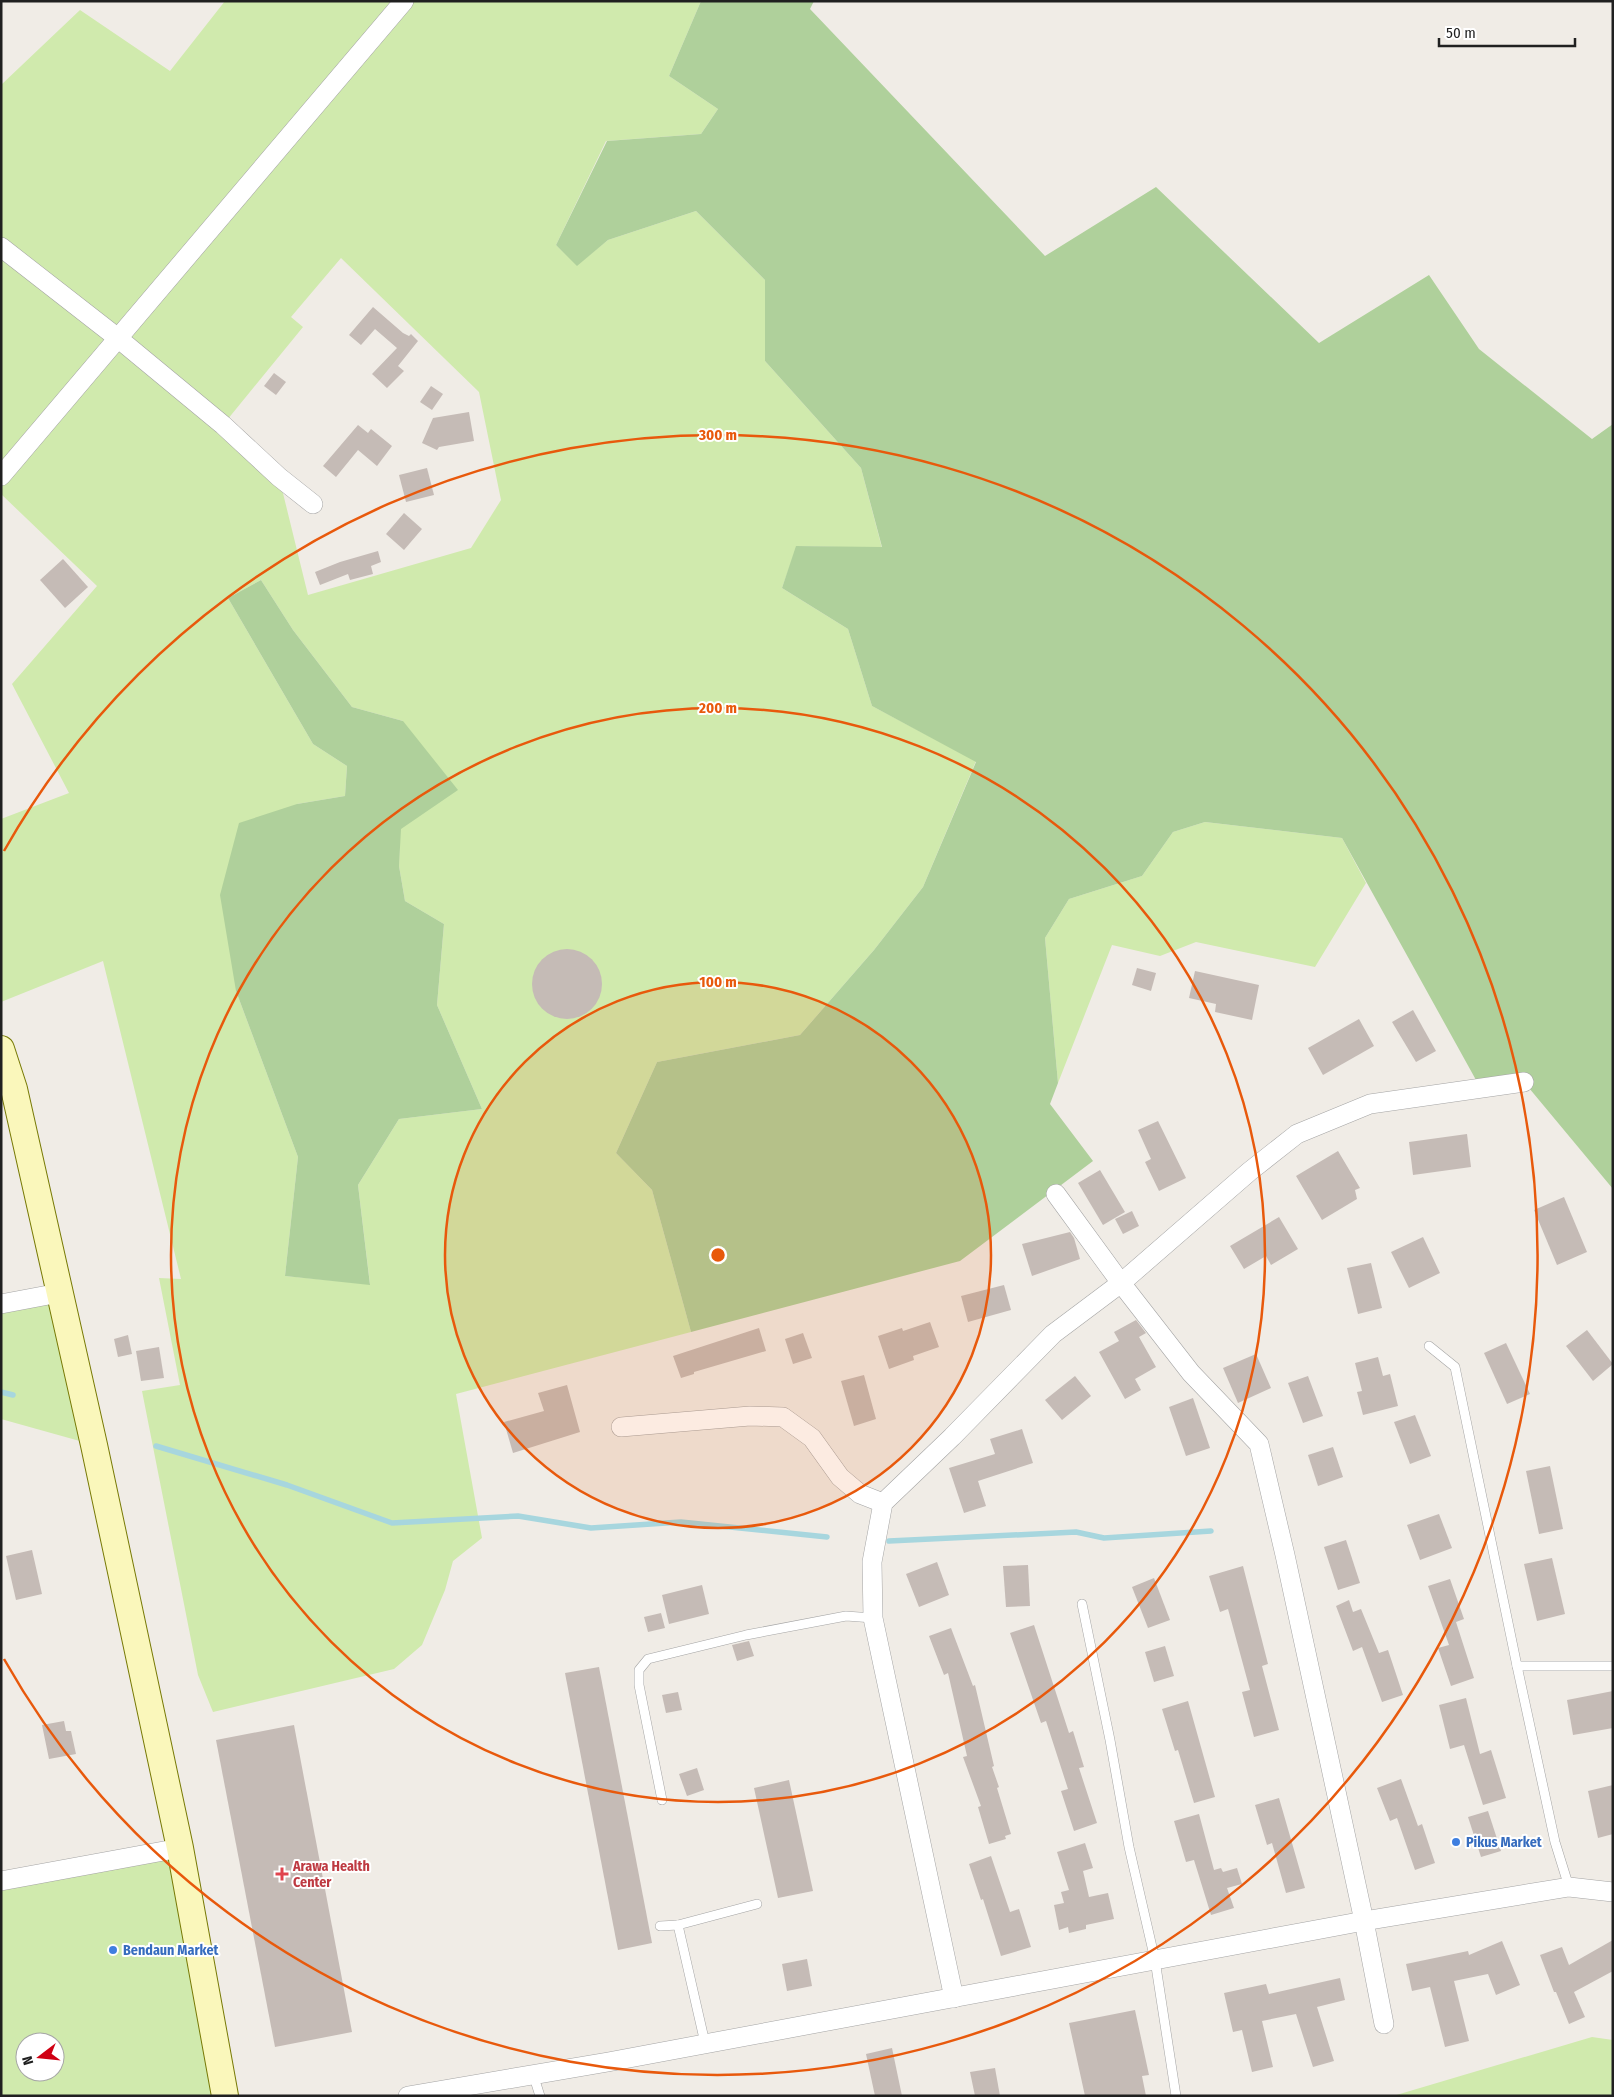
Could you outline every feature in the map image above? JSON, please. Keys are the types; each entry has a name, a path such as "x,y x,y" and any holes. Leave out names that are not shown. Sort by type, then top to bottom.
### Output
{"street":[{"path":"1,476 404,1"},
{"path":"1,247 119,339 223,425 313,504"},
{"path":"1,1050 14,1090 94,1445 180,1848 225,2096"},
{"path":"954,1998 873,1618 872,1562 883,1503 952,1437 1053,1334 1121,1283 1250,1171 1297,1134 1370,1104 1524,1082"},
{"path":"1056,1194 1121,1283 1191,1373 1259,1444 1285,1555 1364,1921 1384,2024"},
{"path":"1,1304 59,1293"},
{"path":"621,1427 750,1416 784,1417 812,1438 840,1477 860,1494 883,1503"},
{"path":"1,1882 180,1848"},
{"path":"408,2096 954,1998 1364,1921 1569,1887 1613,1892"}],"lane":[{"path":"1430,1346 1455,1367 1517,1666 1556,1842 1569,1887"},
{"path":"1082,1604 1129,1847 1155,1960 1176,2096"},
{"path":"662,1800 639,1685 639,1670 648,1659 746,1634 846,1616 873,1618"},
{"path":"1517,1666 1613,1666"},
{"path":"660,1926 678,1925 757,1904"},
{"path":"678,1925 705,2043"},
{"path":"533,2074 540,2096"}],"green space":[{"path":"225,1 701,1 669,76 718,109 701,134 606,141 556,245 577,265 608,240 696,211 765,280 765,361 861,468 882,548 797,546 782,588 848,629 872,706 976,761 923,887 874,950 800,1035 657,1062 616,1153 652,1190 691,1332 456,1394 482,1538 453,1561 445,1590 422,1645 394,1669 213,1712 198,1675 142,1391 180,1385 159,1278 181,1279 103,961 1,1002 1,819 69,793 12,684 97,586 1,494 1,85 80,10 170,71","holes":["341,258 479,392 501,500 471,548 308,595 279,477 223,425 303,327 291,317","261,580 293,630 352,707 403,721 399,866 405,901 444,924 437,1005 482,1109 399,1119 358,1185 370,1284 285,1276 298,1157 236,991 297,804 345,796 347,766 313,744 228,598"]},
{"path":"701,1 814,1 810,9 1045,256 1156,187 1319,343 1429,275 1479,349 1592,439 1613,424 1613,1189 1524,1082 1481,1089 1342,838 1205,822 1173,832 1142,876 1069,899 1045,938 1058,1083 1050,1104 1093,1161 960,1261 691,1332 652,1190 616,1153 657,1062 800,1035 874,950 923,887 976,762 872,706 848,629 782,588 796,546 882,547 861,468 765,361 765,280 696,211 608,240 577,266 556,245 607,141 701,134 718,109 669,76"},
{"path":"261,580 293,630 352,707 403,721 458,790 401,829 399,866 405,901 444,924 437,1005 482,1109 399,1119 358,1185 370,1285 285,1276 298,1157 236,991 220,895 239,823 297,804 345,796 347,766 313,744 228,598"},
{"path":"1205,822 1342,838 1366,883 1315,967 1196,942 1160,956 1112,945 1058,1083 1045,938 1069,899 1142,876 1173,832"},
{"path":"59,1293 94,1445 1,1419 1,1304"},
{"path":"180,1848 225,2096 1,2096 1,1881"},
{"path":"1592,2037 1613,2040 1613,2096 1393,2096"}],"building":[{"path":"373,307 403,333 409,336 411,334 418,341 398,366 404,371 387,388 372,374 397,348 375,329 361,345 349,335"},
{"path":"274,373 286,382 276,395 264,386"},
{"path":"431,386 443,394 432,410 420,402"},
{"path":"469,412 474,441 439,447 437,450 422,443 433,418"},
{"path":"358,425 368,433 371,429 392,446 377,466 358,450 336,477 323,466"},
{"path":"427,468 434,495 406,502 399,475"},
{"path":"404,513 422,529 404,550 386,534"},
{"path":"378,551 381,562 371,566 373,574 350,580 348,574 320,585 315,572 340,562"},
{"path":"63,559 88,587 65,608 40,580"},
{"path":"574,949 587,955 596,964 600,970 602,984 600,998 592,1009 581,1017 560,1019 553,1017 542,1009 534,998 532,977 534,970 542,959 553,951"},
{"path":"1137,968 1156,973 1151,991 1132,985"},
{"path":"1195,971 1259,985 1252,1020 1215,1012 1216,1004 1189,998"},
{"path":"1413,1010 1436,1051 1416,1062 1392,1022"},
{"path":"1359,1019 1374,1046 1323,1075 1308,1048"},
{"path":"1158,1121 1186,1178 1159,1191 1145,1162 1151,1159 1138,1130"},
{"path":"1467,1134 1471,1167 1413,1175 1409,1142"},
{"path":"1338,1151 1360,1188 1355,1190 1357,1199 1322,1220 1296,1176"},
{"path":"1100,1170 1125,1212 1103,1225 1078,1183"},
{"path":"1564,1197 1587,1252 1557,1265 1534,1210"},
{"path":"1132,1211 1139,1226 1123,1234 1115,1219"},
{"path":"1279,1217 1298,1249 1271,1265 1266,1256 1244,1269 1230,1246"},
{"path":"1070,1232 1074,1238 1080,1259 1032,1276 1022,1244"},
{"path":"1423,1237 1440,1273 1409,1288 1391,1252"},
{"path":"1371,1263 1382,1308 1358,1314 1347,1268"},
{"path":"1004,1285 1011,1310 968,1322 961,1296"},
{"path":"1136,1320 1146,1333 1139,1337 1156,1367 1135,1379 1141,1390 1125,1399 1099,1352 1119,1341 1114,1332"},
{"path":"930,1322 939,1347 913,1356 914,1360 889,1369 878,1336 902,1328 903,1331"},
{"path":"759,1328 766,1351 694,1372 694,1374 681,1378 673,1356"},
{"path":"1587,1330 1613,1364 1593,1381 1566,1346"},
{"path":"803,1333 812,1358 793,1364 785,1339"},
{"path":"128,1335 132,1354 118,1357 114,1339"},
{"path":"1506,1343 1530,1394 1507,1404 1484,1353"},
{"path":"159,1347 164,1378 141,1381 136,1351"},
{"path":"1256,1354 1271,1388 1238,1403 1223,1368"},
{"path":"1378,1357 1383,1376 1390,1374 1398,1406 1363,1415 1357,1392 1362,1391 1355,1363"},
{"path":"864,1375 876,1419 854,1426 841,1381"},
{"path":"1075,1376 1091,1396 1062,1420 1045,1400"},
{"path":"1308,1376 1323,1416 1303,1423 1288,1383"},
{"path":"567,1385 580,1432 513,1453 504,1422 544,1411 538,1393"},
{"path":"1193,1398 1210,1448 1186,1456 1169,1407"},
{"path":"1415,1415 1431,1456 1410,1464 1394,1422"},
{"path":"1022,1429 1033,1463 978,1481 986,1506 964,1513 949,1468 995,1454 990,1439"},
{"path":"1333,1447 1343,1477 1318,1486 1308,1455"},
{"path":"1550,1466 1563,1529 1539,1534 1526,1471"},
{"path":"1439,1514 1452,1548 1420,1560 1407,1525"},
{"path":"1346,1540 1360,1583 1338,1590 1324,1547"},
{"path":"32,1550 42,1594 16,1600 6,1556"},
{"path":"1552,1558 1565,1614 1537,1621 1524,1564"},
{"path":"937,1562 949,1595 919,1607 906,1574"},
{"path":"1028,1565 1030,1606 1006,1607 1003,1566"},
{"path":"1243,1566 1268,1664 1262,1666 1279,1730 1254,1737 1242,1692 1250,1690 1228,1609 1220,1612 1209,1576"},
{"path":"1154,1578 1170,1620 1148,1628 1132,1587"},
{"path":"1450,1579 1464,1619 1456,1622 1474,1678 1451,1686 1438,1648 1449,1645 1428,1586"},
{"path":"702,1585 709,1614 669,1624 662,1595"},
{"path":"1349,1600 1353,1612 1361,1609 1379,1653 1388,1650 1403,1695 1382,1702 1362,1647 1353,1651 1336,1606"},
{"path":"661,1613 665,1628 648,1632 644,1617"},
{"path":"1034,1625 1069,1733 1073,1731 1084,1767 1079,1768 1097,1823 1074,1831 1061,1791 1068,1789 1046,1721 1041,1723 1010,1633"},
{"path":"951,1628 973,1686 975,1685 994,1766 992,1767 999,1787 997,1788 1011,1834 1005,1836 1006,1839 989,1844 978,1807 981,1806 963,1757 967,1756 948,1673 944,1675 929,1636"},
{"path":"749,1641 754,1656 737,1661 732,1645"},
{"path":"1165,1646 1174,1676 1154,1682 1145,1652"},
{"path":"599,1667 652,1943 618,1950 565,1673"},
{"path":"1613,1691 1613,1728 1573,1735 1567,1700"},
{"path":"678,1692 682,1710 666,1713 662,1695"},
{"path":"1466,1698 1480,1754 1491,1750 1506,1798 1483,1805 1464,1745 1450,1749 1439,1705"},
{"path":"1188,1701 1215,1797 1194,1803 1178,1750 1175,1751 1162,1709"},
{"path":"64,1721 66,1731 71,1731 76,1754 49,1759 42,1725"},
{"path":"294,1725 352,2032 275,2047 216,1740"},
{"path":"697,1768 704,1790 687,1796 679,1774"},
{"path":"1401,1779 1418,1826 1422,1824 1435,1863 1415,1870 1397,1818 1390,1821 1377,1788"},
{"path":"789,1780 813,1891 778,1898 754,1788"},
{"path":"1613,1785 1613,1834 1598,1838 1588,1791"},
{"path":"1279,1798 1305,1888 1286,1893 1272,1843 1267,1845 1255,1805"},
{"path":"1488,1811 1501,1851 1481,1857 1468,1817"},
{"path":"1199,1814 1214,1870 1221,1868 1223,1872 1237,1868 1242,1884 1227,1888 1234,1908 1211,1915 1194,1860 1186,1862 1174,1821"},
{"path":"1085,1843 1093,1868 1083,1871 1089,1897 1108,1893 1114,1919 1086,1925 1086,1929 1069,1933 1068,1927 1059,1930 1054,1905 1064,1903 1061,1892 1069,1890 1057,1852"},
{"path":"991,1856 1010,1912 1019,1909 1031,1947 1001,1956 983,1899 981,1900 969,1864"},
{"path":"1613,1940 1613,1971 1574,1992 1585,2017 1569,2024 1540,1955 1562,1947 1569,1965"},
{"path":"1502,1941 1520,1985 1496,1995 1488,1974 1454,1981 1469,2041 1445,2047 1430,1987 1412,1991 1406,1964 1468,1951 1469,1955"},
{"path":"807,1959 812,1986 787,1991 782,1964"},
{"path":"1340,1978 1345,2000 1317,2007 1334,2061 1313,2067 1296,2014 1262,2021 1273,2067 1252,2072 1242,2030 1233,2032 1224,1993 1266,1984 1269,1994"},
{"path":"1135,2010 1149,2075 1142,2076 1146,2096 1085,2096 1069,2023"},
{"path":"892,2048 902,2096 875,2096 866,2054"},
{"path":"995,2068 1000,2096 975,2096 970,2072"}],"waterway":[{"path":"1,1392 13,1395"},
{"path":"156,1446 287,1485 392,1523 518,1516 591,1528 681,1522 827,1537"},
{"path":"889,1541 1076,1532 1104,1538 1211,1531"}],"place":[{"name":"Pikus Market","path":"1456,1842"},
{"name":"Arawa Health Center","path":"282,1874"},
{"name":"Bendaun Market","path":"113,1950"}]}
